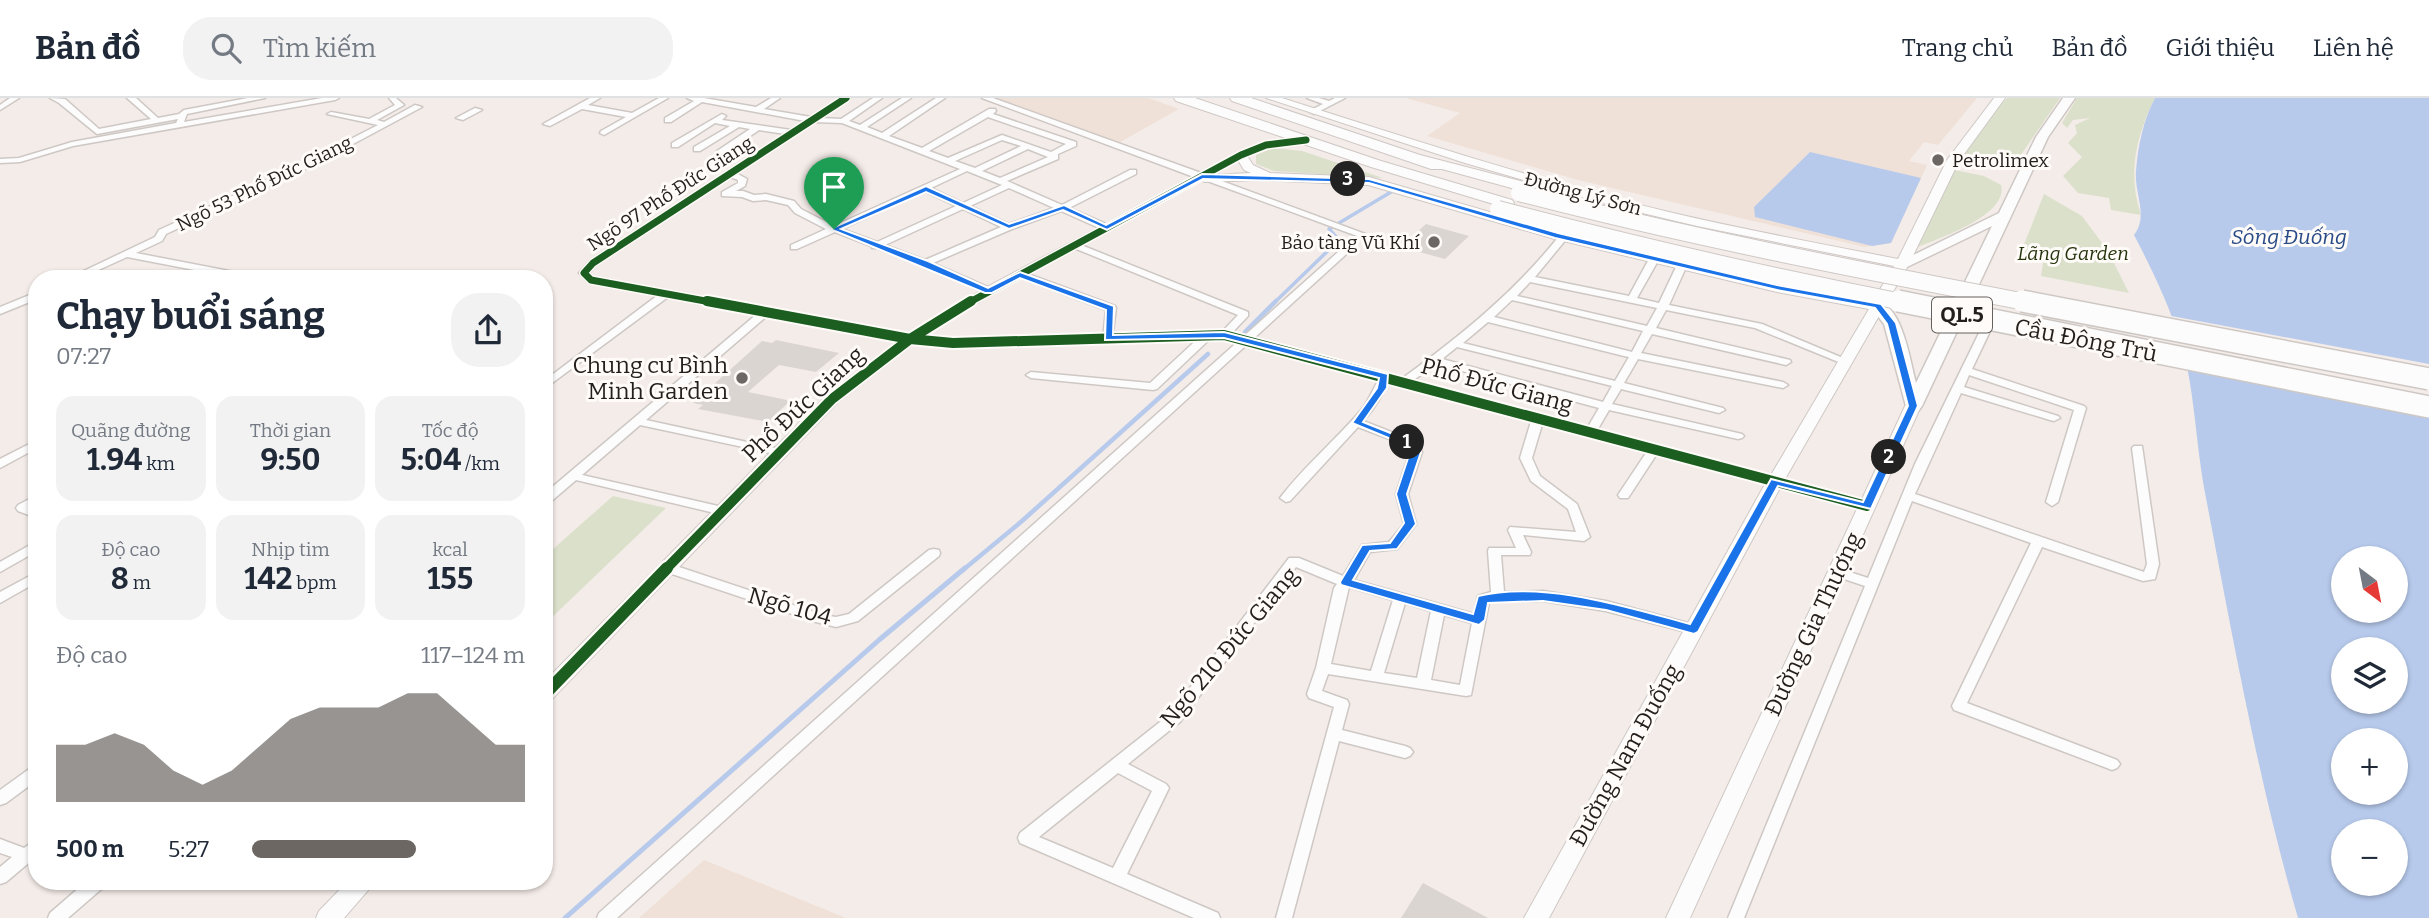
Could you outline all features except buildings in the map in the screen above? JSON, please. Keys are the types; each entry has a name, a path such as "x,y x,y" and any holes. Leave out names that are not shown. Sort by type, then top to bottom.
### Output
{"highway":[{"name":"Đường Lý Sơn","path":"1181,98 1376,164 1426,187 1512,198"},
{"name":"Đường Lý Sơn","path":"1237,98 1394,151 1464,168 1512,198"},
{"name":"Cầu Đông Trù","path":"1512,198 1645,218 1798,251 2429,369"},
{"name":"Cầu Đông Trù","path":"1512,198 1784,256 2429,379"},
{"name":"Cầu Đông Trù","path":"1512,198 1626,235 1775,269 2429,397"},
{"name":"Cầu Đông Trù","path":"1512,198 1734,269 2429,407"}],"main road":[{"name":"Đường Gia Thượng","path":"1913,406 2042,137 2069,98"},
{"path":"1902,264 2003,216"},
{"path":"1878,306 1892,323 1913,406"}],"street":[{"path":"0,108 15,98"},
{"path":"54,98 62,101 97,132 261,98"},
{"path":"131,98 155,120"},
{"path":"179,126 188,108 229,98"},
{"path":"0,161 20,160 72,144 335,98"},
{"path":"547,124 596,98"},
{"path":"604,133 664,98"},
{"path":"755,111 776,98"},
{"path":"829,98 844,99"},
{"path":"843,121 878,98"},
{"path":"860,128 907,98"},
{"path":"882,136 941,98"},
{"path":"986,98 1363,235"},
{"name":"Đường Lý Sơn","path":"1271,98 1313,105 1472,163 1598,198 1670,216 1902,264"},
{"path":"1313,105 1330,104 1341,98"},
{"name":"Đường Nam Đuống","path":"1536,918 1775,482 1902,264 1953,160 2000,98"},
{"path":"370,121 400,106 392,99"},
{"path":"668,120 696,99 813,120 843,121 1064,207 1107,228"},
{"name":"Ngõ 97 Phố Đức Giang","path":"844,99 593,263 584,274 591,280 910,339"},
{"path":"923,151 1004,104"},
{"path":"1313,105 1330,104"},
{"path":"580,106 633,116"},
{"name":"Ngõ 53 Phố Đức Giang","path":"91,270 159,239 162,232 311,163 418,107"},
{"path":"675,145 737,107"},
{"path":"460,118 478,110"},
{"path":"331,114 385,124"},
{"path":"875,246 964,206 1073,144 987,114"},
{"path":"715,121 793,133"},
{"path":"698,149 738,124"},
{"path":"720,153 758,127"},
{"path":"1241,155 1244,150 1276,130"},
{"path":"948,161 1002,137 1053,156"},
{"path":"1205,178 1241,155 1266,145 1306,140"},
{"path":"794,247 1028,146"},
{"path":"1241,155 1248,167 1255,171 1313,178"},
{"path":"925,263 1064,207 1133,172"},
{"path":"730,174 743,179 742,184 725,194 766,197 791,203 798,211 834,229 925,263 988,291"},
{"path":"910,339 988,291 1192,182 1205,178 1247,176 1380,183 1563,237 1777,288 1878,306"},
{"path":"926,189 1009,227"},
{"path":"1404,382 1489,319 1529,279 1563,237"},
{"path":"1031,375 1153,387 1244,314 1074,245"},
{"path":"605,918 1350,246"},
{"path":"125,254 208,270"},
{"path":"1631,301 1654,259"},
{"path":"1591,432 1662,307 1682,265"},
{"path":"1020,274 1111,308 1108,338"},
{"path":"1529,279 1758,326 1845,361"},
{"path":"553,379 666,294"},
{"path":"1510,297 1786,362"},
{"path":"0,311 28,299"},
{"path":"553,493 765,312"},
{"path":"1489,319 1635,355 1783,386"},
{"name":"Đường Gia Thượng","path":"1736,918 1908,496 1986,329"},
{"name":"Phố Đức Giang","path":"553,686 832,399 910,339 953,343 1216,335 1247,339 1867,506"},
{"path":"1457,344 1719,410"},
{"path":"1435,360 1605,406 1738,436"},
{"path":"1968,371 2080,408 2052,502"},
{"path":"1286,498 1337,440 1357,423 1382,388 1385,376"},
{"path":"1959,389 2054,418"},
{"name":"Đường Gia Thượng","path":"1678,918 1913,406"},
{"path":"1495,597 1498,594 1494,551 1525,552 1514,530 1584,537 1573,507 1535,478 1526,458 1538,418"},
{"path":"638,421 780,452"},
{"path":"1284,918 1342,704 1314,694 1323,668 1341,588 1366,548 1393,546 1410,524 1402,494 1416,452 1413,444 1357,423"},
{"path":"0,464 28,448"},
{"path":"1908,496 2143,577 2150,576 2152,564 2138,448"},
{"path":"1624,495 1654,449"},
{"path":"573,476 723,511"},
{"path":"2038,541 1959,706 2112,764"},
{"path":"0,568 28,551"},
{"name":"Ngõ 104","path":"668,568 821,620 844,621 869,608 933,553"},
{"name":"Ngõ 210 Đức Giang","path":"1212,918 1026,838 1175,718 1294,561 1346,582"},
{"path":"1837,572 1873,584"},
{"path":"0,598 28,581"},
{"path":"1346,582 1479,620"},
{"path":"1323,668 1466,691 1483,599 1495,597 1543,596 1606,606 1694,629"},
{"path":"1376,677 1400,598"},
{"path":"1423,683 1438,609"},
{"path":"1334,734 1405,752"},
{"path":"1116,765 1161,788 1117,877"},
{"path":"0,799 28,778"},
{"path":"0,846 28,850"},
{"path":"0,877 28,853"},
{"path":"56,918 88,890"},
{"path":"328,918 354,890"}],"shaded area":[{"path":"988,98 1148,98 1179,109 1115,145"},
{"path":"1406,98 1977,98 1938,145 1924,142 1909,161 1927,165 1891,243 1865,247 1578,180 1427,136 1460,113"},
{"path":"704,860 846,918 639,918"}],"green space":[{"path":"2007,98 2060,98 2016,162 1996,163 1964,154 1979,130"},
{"path":"2077,98 2155,98 2143,127 2134,170 2141,215 2111,210 2109,198 2078,193 2063,176 2082,157 2068,143 2077,133 2075,125 2090,118 2073,120 2067,128 2062,123"},
{"path":"1273,148 1302,151 1383,178 1274,171 1256,164 1256,155"},
{"path":"1954,170 1984,176 2001,185 2000,196 1994,207 1969,225 1913,249"},
{"name":"Lãng Garden","path":"2044,194 2082,216 2108,251 2129,293 2041,276 2044,257 2021,252"},
{"path":"613,496 666,508 553,616 553,549"}],"water":[{"name":"Sông Đuống","path":"2155,98 2429,98 2429,918 2298,918 2258,762 2236,656 2203,483 2185,359 2167,304 2134,235 2141,212 2136,179 2137,162 2147,116"},
{"path":"1810,152 1921,178 1891,243 1872,246 1755,217 1754,207"}],"pier":[{"path":"2166,315 2429,364 2429,410 2182,363"}],"waterway":[{"path":"1274,303 1339,240 1329,229 1391,192"},
{"path":"1245,332 1274,303"},
{"path":"963,570 1022,521 1208,354"},
{"path":"565,918 879,640 965,568"}],"cycle path":[{"path":"846,98 593,263 584,273 591,280 910,339 988,291 1241,155 1266,145 1306,140"},
{"path":"553,686 832,399 910,339 953,343 1224,335 1867,506"}],"place":[{"name":"Petrolimex","path":"1938,160"},
{"name":"Bảo tàng Vũ Khí","path":"1434,242"},
{"name":"Chung cư Bình Minh Garden","path":"742,378"}],"route":[{"path":"1202,176 1208,179 1257,176 1369,181 1555,235 1777,288 1878,306 1892,323 1913,406 1867,506 1775,482 1694,629 1606,606 1543,596 1483,599 1479,620 1346,582 1366,548 1393,546 1410,524 1402,494 1404,480 1416,452 1413,444 1357,423 1382,388 1385,376 1224,335 1108,338 1111,308 1020,274 988,291 925,263 834,229 926,189 1009,227 1064,207 1107,228 1202,176"}]}
